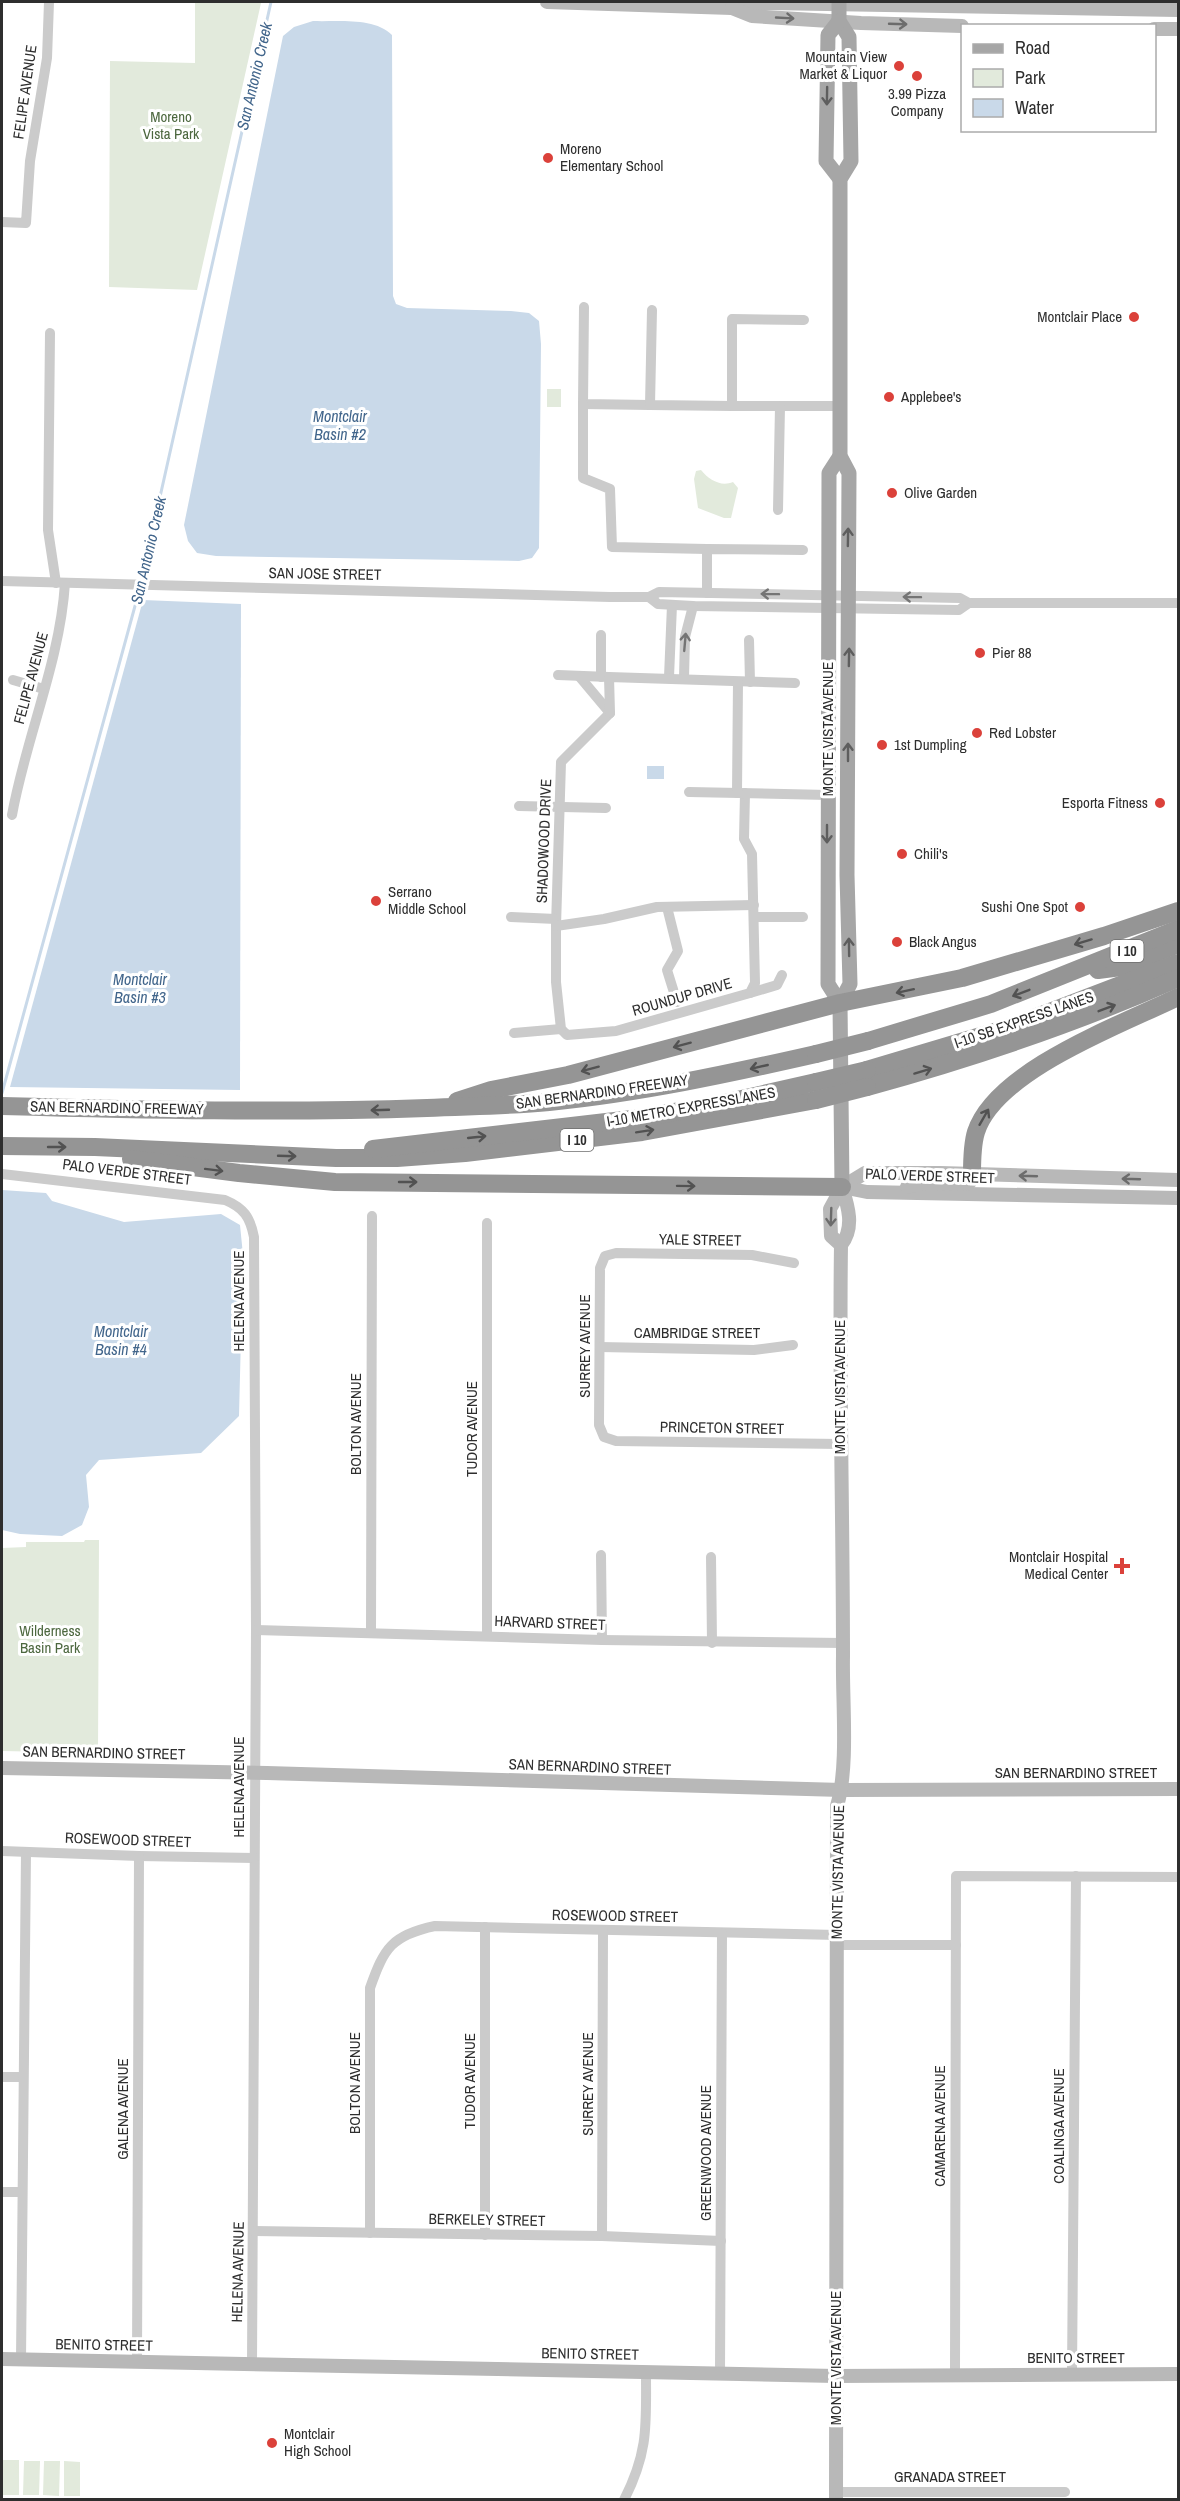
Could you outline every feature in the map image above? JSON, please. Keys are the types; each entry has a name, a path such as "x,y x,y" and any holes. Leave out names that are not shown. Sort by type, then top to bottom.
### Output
{"highway":[{"path":"438,1107 491,1090 568,1075 840,1003 962,978 1179,911"},
{"name":"SAN BERNARDINO FREEWAY","path":"2,1106 336,1111 550,1102 724,1075 868,1041 991,1004 1179,929"},
{"name":"I-10 SB EXPRESS LANES","path":"1075,972 1121,967 1179,944"},
{"name":"I-10 SB EXPRESS LANES","path":"867,1079 1179,963"},
{"name":"I 10","path":"10,1146 95,1147 336,1158 397,1158 557,1143 716,1120 816,1091 1003,1047 1123,1002 1179,978"},
{"path":"972,1174 976,1133 988,1109 998,1098 1036,1068 1061,1053 1179,997"},
{"path":"95,1147 138,1161 308,1181 842,1187"}],"main road":[{"name":"MONTE VISTA AVENUE","path":"839,3 839,21 849,37 851,152 851,161 840,179 840,456 849,473 847,875 850,984 840,1003 842,1187"},
{"name":"MONTE VISTA AVENUE","path":"839,21 828,35 826,161 840,179"},
{"name":"MONTE VISTA AVENUE","path":"840,456 829,473 828,602 828,984 840,1003"}],"street":[{"name":"FELIPE AVENUE","path":"2,222 26,223 30,161 47,58 49,2"},
{"path":"547,2 608,2 732,8 752,3 1111,5 1179,10"},
{"path":"732,8 752,16 961,26"},
{"path":"1156,29 1179,29"},
{"path":"584,307 583,477 610,489 612,547 803,550"},
{"path":"650,405 652,310"},
{"path":"732,406 732,319 804,320"},
{"name":"FELIPE AVENUE","path":"12,815 17,784 63,615 61,583 48,530 50,333"},
{"path":"583,404 840,406"},
{"path":"778,510 780,406"},
{"path":"707,549 707,593"},
{"name":"SAN JOSE STREET","path":"2,581 649,597 659,592 707,593 828,602"},
{"name":"SAN JOSE STREET","path":"649,597 658,604 693,606 828,602"},
{"path":"828,602 960,598 969,603 1179,603"},
{"path":"669,677 672,605"},
{"path":"684,678 685,637 693,606"},
{"path":"602,636 610,713"},
{"path":"749,640 750,682"},
{"path":"558,675 795,683"},
{"path":"579,676 610,713"},
{"path":"13,680 44,689"},
{"name":"ROUNDUP DRIVE","path":"514,1033 616,1031 750,993 755,983 754,905 752,854 744,839 738,682"},
{"name":"SHADOWOOD DRIVE","path":"511,917 556,922 561,762 610,713"},
{"path":"689,792 828,795"},
{"path":"519,806 606,808"},
{"path":"564,1032 556,982 556,922 604,919 657,907 754,905"},
{"path":"667,907 678,951 667,970 677,1002"},
{"path":"754,917 803,917"},
{"path":"750,993 758,993 777,985 782,975"},
{"name":"PALO VERDE STREET","path":"842,1187 865,1173 1179,1180"},
{"name":"PALO VERDE STREET","path":"2,1174 225,1200 245,1211"},
{"path":"885,1192 927,1183 966,1184 970,1182 972,1174"},
{"name":"PALO VERDE STREET","path":"842,1187 867,1192 1179,1198"},
{"name":"MONTE VISTA AVENUE","path":"836,2495 837,1806 842,1790 843,1643 840,1245 831,1236 830,1209 842,1187"},
{"name":"HELENA AVENUE","path":"245,1211 254,1237 256,1630 252,2364"},
{"name":"BOLTON AVENUE","path":"371,1633 372,1216"},
{"name":"TUDOR AVENUE","path":"487,1223 487,1636"},
{"name":"YALE STREET","path":"605,1256 616,1253 752,1256 794,1263"},
{"name":"SURREY AVENUE","path":"604,1437 599,1425 600,1269 605,1256"},
{"name":"CAMBRIDGE STREET","path":"600,1347 754,1350 793,1345"},
{"name":"PRINCETON STREET","path":"604,1437 616,1441 841,1444"},
{"path":"601,1556 602,1640"},
{"path":"711,1557 712,1642"},
{"name":"HARVARD STREET","path":"256,1630 602,1640 843,1643"},
{"name":"SAN BERNARDINO STREET","path":"2,1768 842,1790 1179,1789"},
{"name":"ROSEWOOD STREET","path":"2,1851 254,1858"},
{"path":"21,2360 26,1852"},
{"name":"GALENA AVENUE","path":"137,2362 139,1856"},
{"name":"CAMARENA AVENUE","path":"955,2375 956,1876 1076,1876"},
{"path":"1076,1876 1179,1877"},
{"name":"COALINGA AVENUE","path":"1072,2375 1076,1876"},
{"name":"ROSEWOOD STREET","path":"395,1941 412,1931 435,1926 722,1933 956,1945"},
{"name":"TUDOR AVENUE","path":"485,1928 485,2235"},
{"name":"SURREY AVENUE","path":"602,2236 603,1931"},
{"name":"GREENWOOD AVENUE","path":"720,2373 722,1933"},
{"name":"BOLTON AVENUE","path":"370,2233 370,1988 380,1958 395,1941"},
{"path":"2,2077 22,2077"},
{"path":"2,2192 21,2192"},
{"name":"BERKELEY STREET","path":"254,2231 602,2236 721,2241"},
{"name":"BENITO STREET","path":"2,2359 836,2376 1179,2374"},
{"path":"624,2499 641,2462 646,2435 646,2372"},
{"name":"GRANADA STREET","path":"836,2495 1065,2492"}],"green space":[{"name":"Moreno Vista Park","path":"195,2 261,3 197,290 109,287 110,61 195,63"},
{"path":"547,389 561,389 561,407 547,407"},
{"path":"701,470 715,482 724,484 733,482 738,488 731,518 724,518 698,508 694,479 696,471"},
{"name":"Wilderness Basin Park","path":"85,1540 99,1540 98,1753 2,1751 2,1548 26,1547 26,1542 84,1542"},
{"path":"3,2460 19,2460 19,2495 3,2495"},
{"path":"24,2461 40,2461 39,2495 23,2495"},
{"path":"44,2461 60,2461 59,2496 43,2495"},
{"path":"64,2461 80,2462 80,2496 64,2496"}],"water":[{"name":"Montclair Basin #2","path":"313,21 365,23 384,29 392,35 393,296 396,304 407,308 529,313 539,321 541,344 539,548 532,558 519,561 216,556 197,553 188,541 184,525 283,36 294,27"},
{"name":"Montclair Basin #3","path":"143,600 241,604 240,1090 10,1087"},
{"path":"647,766 664,766 664,779 647,779"},
{"name":"Montclair Basin #4","path":"2,1190 46,1193 52,1201 124,1222 221,1214 240,1225 243,1255 239,1416 201,1453 99,1460 86,1475 89,1507 82,1525 62,1536 20,1534 2,1530"}],"waterway":[{"name":"San Antonio Creek","path":"2,1093 138,595 271,2"}],"place":[{"name":"Mountain View Market & Liquor","path":"899,66"},
{"name":"3.99 Pizza Company","path":"917,76"},
{"name":"Moreno Elementary School","path":"548,158"},
{"name":"Montclair Place","path":"1134,317"},
{"name":"Applebee's","path":"889,397"},
{"name":"Olive Garden","path":"892,493"},
{"name":"Pier 88","path":"980,653"},
{"name":"Red Lobster","path":"977,733"},
{"name":"1st Dumpling","path":"882,745"},
{"name":"Esporta Fitness","path":"1160,803"},
{"name":"Chili's","path":"902,854"},
{"name":"Serrano Middle School","path":"376,901"},
{"name":"Sushi One Spot","path":"1080,907"},
{"name":"Black Angus","path":"897,942"},
{"name":"Montclair Hospital Medical Center","path":"1122,1566"},
{"name":"Montclair High School","path":"272,2443"}]}
